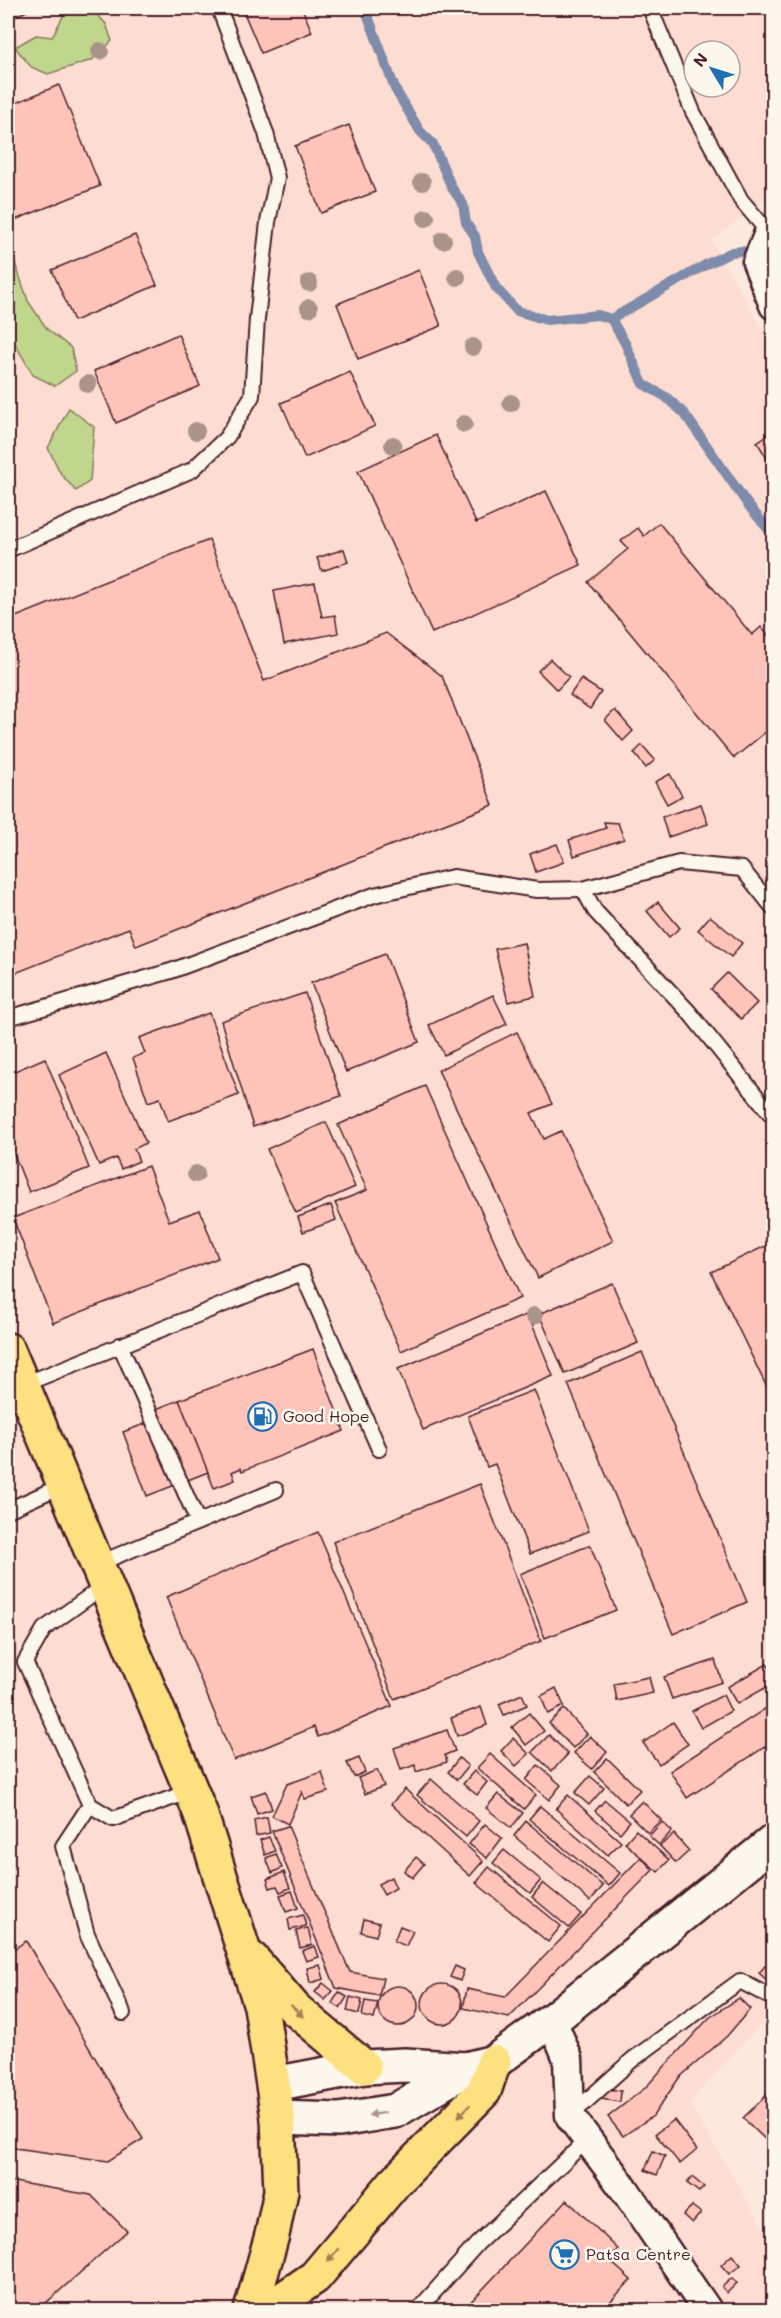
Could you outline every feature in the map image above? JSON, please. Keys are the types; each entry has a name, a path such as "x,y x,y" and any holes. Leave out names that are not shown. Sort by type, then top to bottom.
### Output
{"main road":[{"path":"8,1350 200,1812 261,2006 278,2118 281,2191 272,2235 251,2310"},
{"path":"278,2118 339,2120 395,2111 480,2066 552,2020 774,1841"},
{"path":"245,1951 295,2009 364,2067"},
{"path":"274,2084 364,2067 480,2066"},
{"path":"267,2310 315,2277 395,2182 484,2091 480,2066"}],"street":[{"path":"771,232 757,262 774,305"},
{"path":"552,2020 568,2059 570,2116 707,2310"}],"lane":[{"path":"8,550 192,470 227,437 252,396 257,319 268,222 277,178 266,133 219,8"},
{"path":"650,8 686,99 741,200 771,232"},
{"path":"8,1018 171,971 374,895 453,877 537,890 583,889 679,863 742,869 774,909"},
{"path":"583,889 595,910 689,1012 774,1118"},
{"path":"22,1385 302,1273 379,1449"},
{"path":"120,1345 198,1522"},
{"path":"8,1510 63,1485"},
{"path":"191,1791 113,1819 90,1805 25,1662 45,1629 101,1574 198,1522 276,1490"},
{"path":"90,1805 63,1846 87,1934 123,2013"},
{"path":"570,2116 632,2060 740,1981 774,1999"},
{"path":"418,2310 477,2244 588,2139"}],"shaded area":[{"path":"8,8 773,8 773,194 711,241 774,349 774,2010 689,2103 773,2244 773,2310 8,2310"}],"green space":[{"path":"91,8 106,24 112,41 92,60 48,74 31,67 15,47 36,35 52,37 67,9"},
{"path":"8,242 28,301 47,329 71,348 76,371 55,386 33,375 14,342 8,325"},
{"path":"69,408 94,427 90,481 76,491 61,474 48,448"}],"building":[{"path":"8,8 34,8 8,19"},
{"path":"242,8 302,8 312,32 261,53"},
{"path":"59,85 100,186 15,220 8,201 8,106"},
{"path":"349,125 375,192 321,213 295,146"},
{"path":"135,235 157,285 74,321 52,270"},
{"path":"419,270 441,326 358,359 337,304"},
{"path":"178,334 200,386 116,423 94,371"},
{"path":"350,372 375,426 305,458 281,403"},
{"path":"769,434 774,440 773,468 757,442"},
{"path":"436,435 476,523 546,491 581,565 432,633 358,471"},
{"path":"659,523 752,635 761,627 774,642 774,725 734,758 588,582 628,549 621,541 638,528 644,536"},
{"path":"209,540 264,681 386,633 442,676 493,805 136,946 129,928 8,976 8,620"},
{"path":"344,549 348,562 322,571 317,558"},
{"path":"315,583 322,617 335,615 338,633 284,644 274,591"},
{"path":"550,659 569,677 557,690 538,671"},
{"path":"581,679 601,692 590,709 570,695"},
{"path":"615,710 633,731 623,741 605,720"},
{"path":"642,745 655,760 646,768 634,753"},
{"path":"670,774 682,796 667,804 655,782"},
{"path":"701,804 708,824 668,837 662,817"},
{"path":"604,822 618,823 624,839 574,856 569,840 606,828"},
{"path":"557,844 564,862 536,872 530,854"},
{"path":"658,902 680,928 669,937 647,911"},
{"path":"710,916 742,943 731,957 698,930"},
{"path":"524,943 535,996 508,1002 495,949"},
{"path":"385,954 419,1042 346,1072 311,983"},
{"path":"727,973 757,1003 741,1019 711,989"},
{"path":"305,993 341,1096 253,1127 221,1021"},
{"path":"493,995 507,1024 444,1055 429,1025"},
{"path":"209,1013 239,1095 168,1121 160,1098 148,1102 133,1058 145,1053 139,1038"},
{"path":"517,1032 552,1104 531,1113 544,1139 561,1131 613,1241 538,1278 438,1070"},
{"path":"106,1053 146,1143 134,1149 139,1161 121,1169 116,1158 99,1165 59,1075"},
{"path":"45,1058 89,1168 29,1192 8,1139 8,1074"},
{"path":"425,1086 520,1298 401,1351 335,1203 367,1190 338,1125"},
{"path":"326,1122 355,1187 296,1213 267,1149"},
{"path":"148,1166 169,1221 200,1210 218,1258 53,1323 13,1218"},
{"path":"331,1205 336,1220 303,1232 298,1217"},
{"path":"774,1242 774,1402 711,1272"},
{"path":"612,1283 638,1343 565,1374 539,1314"},
{"path":"528,1314 553,1376 423,1430 398,1369"},
{"name":"Good Hope","path":"313,1349 344,1431 242,1471 241,1468 232,1472 235,1480 214,1488 179,1400"},
{"path":"642,1352 747,1602 673,1634 568,1384"},
{"path":"534,1390 589,1531 530,1554 495,1464 487,1467 468,1416"},
{"path":"179,1400 208,1472 147,1496 123,1432 150,1422 146,1413"},
{"path":"480,1484 541,1641 394,1699 333,1542"},
{"path":"318,1532 392,1706 318,1737 314,1727 234,1760 166,1597"},
{"path":"590,1545 616,1610 545,1638 520,1574"},
{"path":"715,1660 722,1682 672,1699 664,1677"},
{"path":"767,1664 774,1676 774,1683 737,1704 727,1687"},
{"path":"649,1677 653,1693 617,1701 614,1684"},
{"path":"556,1688 564,1706 548,1714 541,1696"},
{"path":"522,1694 527,1705 504,1715 499,1704"},
{"path":"723,1695 731,1711 701,1728 692,1711"},
{"path":"774,1703 774,1741 687,1798 670,1771"},
{"path":"481,1707 487,1725 457,1736 451,1718"},
{"path":"564,1709 587,1734 573,1748 549,1723"},
{"path":"529,1713 544,1731 526,1745 512,1727"},
{"path":"673,1722 688,1744 659,1764 643,1743"},
{"path":"447,1730 455,1751 445,1755 447,1762 416,1772 415,1765 401,1770 394,1748"},
{"path":"549,1735 568,1754 552,1771 532,1752"},
{"path":"590,1736 607,1752 592,1769 574,1753"},
{"path":"513,1738 529,1754 516,1766 501,1751"},
{"path":"490,1754 536,1795 524,1809 477,1768"},
{"path":"359,1758 365,1772 354,1777 347,1763"},
{"path":"459,1758 468,1766 457,1780 448,1772"},
{"path":"607,1758 640,1790 626,1804 594,1772"},
{"path":"538,1765 561,1785 549,1800 526,1780"},
{"path":"377,1770 384,1786 365,1794 358,1778"},
{"path":"474,1771 487,1782 477,1795 463,1784"},
{"path":"322,1772 328,1792 305,1799 302,1792 288,1824 272,1816 287,1784"},
{"path":"590,1776 604,1788 589,1805 575,1793"},
{"path":"431,1779 479,1821 466,1837 417,1795"},
{"path":"405,1789 483,1861 470,1876 391,1804"},
{"path":"266,1791 272,1809 257,1814 251,1796"},
{"path":"498,1794 523,1813 511,1828 486,1808"},
{"path":"568,1795 621,1842 608,1855 556,1809"},
{"path":"605,1800 630,1821 620,1833 595,1811"},
{"path":"642,1801 661,1820 648,1833 629,1814"},
{"path":"540,1806 620,1873 609,1886 529,1819"},
{"path":"267,1817 270,1833 256,1836 254,1820"},
{"path":"526,1821 603,1886 590,1901 514,1836"},
{"path":"662,1822 672,1831 659,1845 649,1836"},
{"path":"485,1824 502,1838 487,1858 469,1844"},
{"path":"288,1826 350,1972 383,1978 379,1996 336,1988 272,1831"},
{"path":"636,1830 669,1860 658,1872 625,1843"},
{"path":"674,1834 689,1851 676,1863 660,1846"},
{"path":"269,1837 275,1851 265,1855 260,1840"},
{"path":"504,1850 541,1880 530,1893 493,1863"},
{"path":"276,1854 282,1868 272,1873 266,1858"},
{"path":"416,1857 424,1864 412,1878 404,1871"},
{"path":"641,1857 653,1870 509,2018 463,2008 467,1989 505,1997"},
{"path":"489,1867 561,1926 548,1942 476,1883"},
{"path":"284,1872 290,1888 280,1892 277,1886 270,1888 267,1879"},
{"path":"391,1877 396,1888 384,1895 378,1884"},
{"path":"543,1883 581,1914 569,1928 532,1897"},
{"path":"292,1891 298,1908 286,1912 280,1895"},
{"path":"303,1915 306,1926 290,1930 288,1919"},
{"path":"364,1919 380,1923 376,1936 361,1932"},
{"path":"400,1926 413,1931 406,1946 394,1941"},
{"path":"308,1928 312,1945 300,1948 296,1931"},
{"path":"26,1941 143,2139 108,2161 8,2147 8,1953"},
{"path":"315,1946 319,1957 306,1961 302,1951"},
{"path":"774,1955 774,1979 770,1983 759,1973"},
{"path":"320,1965 324,1979 310,1983 307,1968"},
{"path":"455,1966 464,1970 460,1981 450,1977"},
{"path":"323,1983 333,1991 325,2000 315,1992"},
{"path":"442,1984 456,1990 462,2004 456,2018 442,2024 428,2018 422,2004 428,1990"},
{"path":"398,1986 412,1992 418,2006 412,2020 398,2026 384,2020 378,2006 384,1992"},
{"path":"339,1992 347,1997 340,2008 332,2003"},
{"path":"350,1997 362,2000 359,2014 347,2011"},
{"path":"739,1998 750,2009 727,2036 679,2078 653,2116 623,2136 608,2117 645,2088 709,2018"},
{"path":"365,2001 378,2003 374,2019 362,2016"},
{"path":"602,2088 621,2091 620,2102 601,2099"},
{"path":"771,2091 774,2094 774,2148 743,2118"},
{"path":"674,2120 697,2150 680,2164 655,2134"},
{"path":"653,2151 665,2156 657,2175 645,2170"},
{"path":"692,2177 704,2187 699,2192 687,2183"},
{"path":"8,2181 91,2195 127,2231 38,2310 8,2310"},
{"name":"Patsa Centre","path":"567,2200 618,2249 608,2259 631,2280 609,2303 617,2310 463,2310"},
{"path":"692,2206 701,2213 692,2223 683,2215"},
{"path":"732,2255 741,2265 729,2274 721,2265"},
{"path":"732,2278 737,2283 727,2293 722,2287"}],"waterway":[{"path":"365,8 395,89 420,131 433,144 452,188 463,204 466,223 475,236 478,252 496,288 517,311 547,320 598,315 611,319 625,343 643,384 666,397 684,413 748,505 774,536"},
{"path":"611,319 707,264 732,252 742,251"}],"place":[{"name":"Good Hope","path":"262,1416"},
{"name":"Patsa Centre","path":"565,2254"}]}
